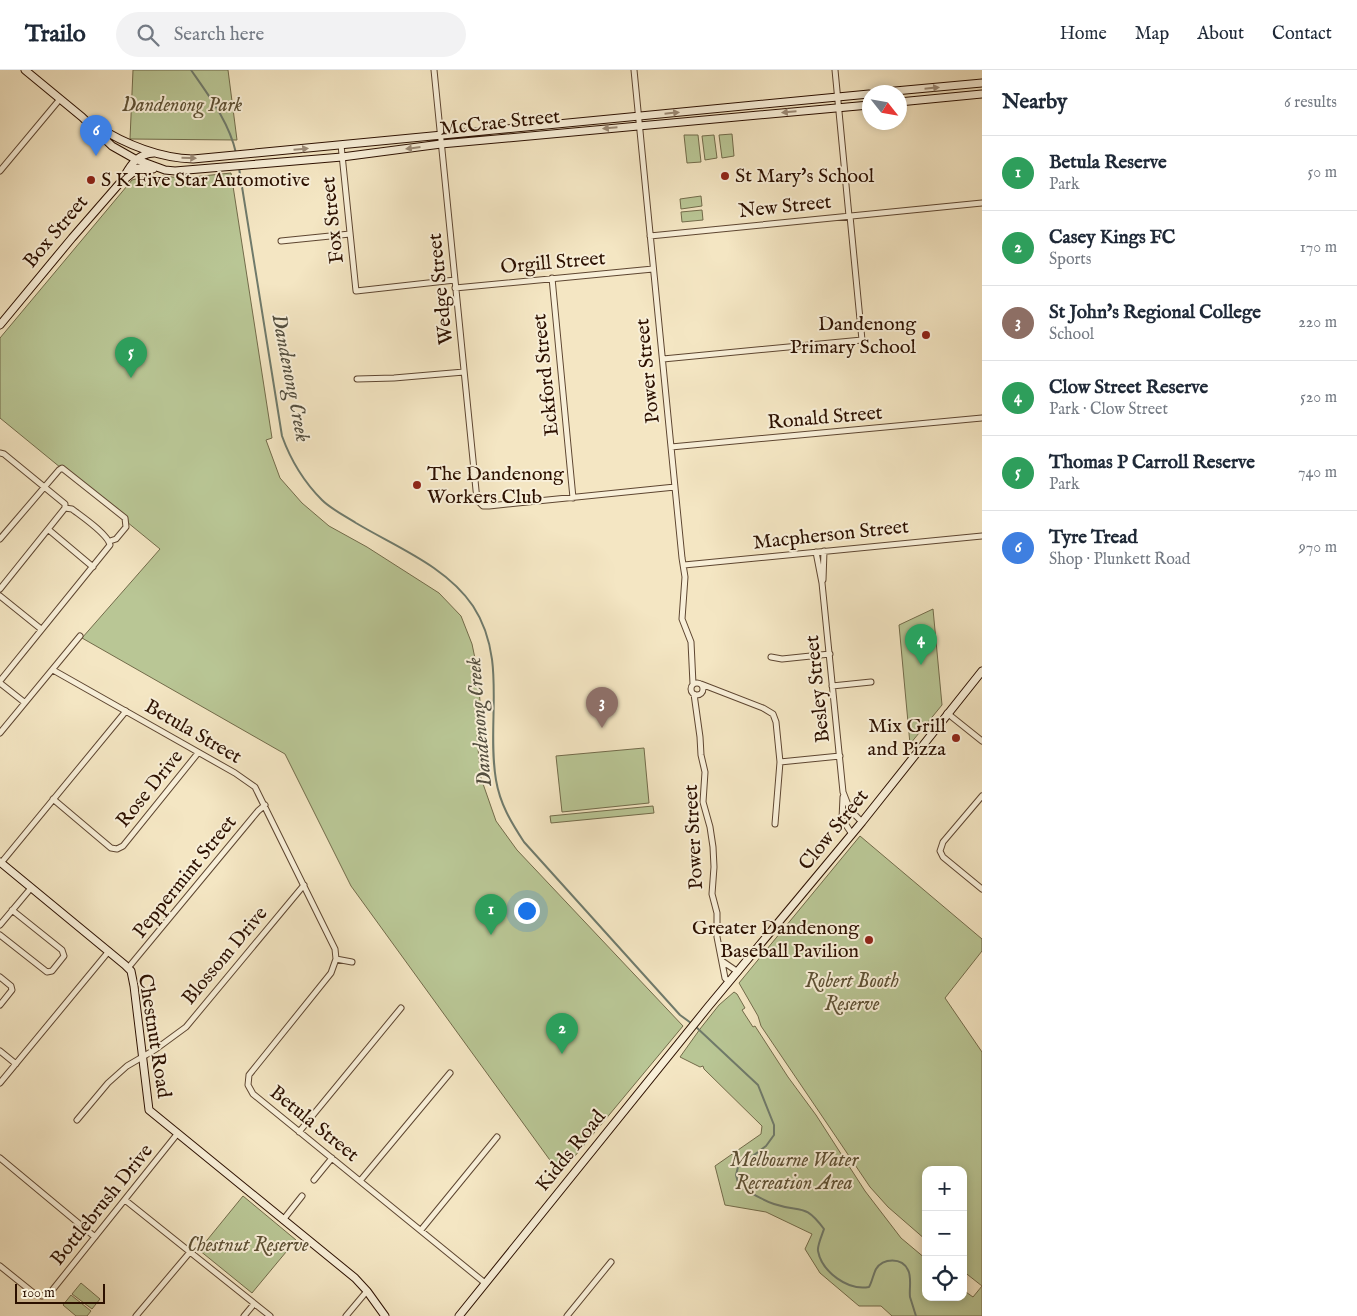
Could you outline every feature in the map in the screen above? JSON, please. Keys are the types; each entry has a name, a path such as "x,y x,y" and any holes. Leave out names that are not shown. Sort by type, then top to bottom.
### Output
{"main road":[{"path":"25,70 82,117 118,139 158,154"},
{"path":"907,90 982,83"},
{"path":"907,101 982,94"},
{"name":"McCrae Street","path":"158,154 186,158 220,156 862,95"},
{"name":"McCrae Street","path":"82,117 107,143 122,153 165,170 180,171 342,157 441,144 862,106"},
{"path":"135,159 145,154 158,154"},
{"name":"Box Street","path":"119,184 135,159"},
{"name":"Box Street","path":"0,325 119,184 135,170 141,168 165,170"},
{"name":"Clow Street","path":"708,1008 862,822 982,671"},
{"name":"Chestnut Road","path":"0,863 128,968 133,979 149,1110 355,1278 386,1316"},
{"name":"Kidds Road","path":"459,1316 708,1008"}],"street":[{"name":"Wedge Street","path":"434,70 476,496 480,504 489,506 574,498"},
{"name":"Power Street","path":"634,70 670,447 686,585 682,619 691,642 693,684"},
{"path":"662,359 862,340 835,70"},
{"path":"0,171 60,99"},
{"name":"Fox Street","path":"341,145 356,291 454,280"},
{"name":"New Street","path":"650,236 982,204"},
{"path":"281,241 350,234"},
{"name":"Orgill Street","path":"455,288 653,269"},
{"name":"Eckford Street","path":"552,278 574,498"},
{"path":"358,379 464,372"},
{"name":"Ronald Street","path":"670,447 982,418"},
{"path":"0,452 65,504 65,508"},
{"path":"0,539 58,470 62,468 125,518 126,527 116,539 110,541"},
{"path":"574,498 675,487"},
{"path":"0,589 65,508"},
{"path":"65,508 72,509 110,541"},
{"path":"48,530 93,566"},
{"name":"Macpherson Street","path":"684,565 982,536"},
{"path":"24,702 0,682 108,548 110,541"},
{"name":"Besley Street","path":"822,583 824,551"},
{"name":"Besley Street","path":"816,552 822,583 840,756 843,792 842,819 852,834"},
{"path":"0,596 41,629"},
{"path":"0,733 80,636"},
{"path":"771,657 786,658 830,654"},
{"name":"Power Street","path":"692,668 700,684"},
{"name":"Betula Street","path":"53,670 252,783 335,949 336,959 331,973 249,1075 248,1085 253,1094 485,1283"},
{"path":"832,686 871,682"},
{"path":"718,691 694,694 690,690 693,684 700,684 763,708 773,714 776,722 780,762 774,824"},
{"path":"700,684 703,688 701,693"},
{"name":"Power Street","path":"696,711 701,693"},
{"name":"Power Street","path":"694,694 701,755 705,772 703,802 713,847 712,894 717,913 716,938 725,978 729,982"},
{"path":"0,863 126,711"},
{"path":"947,713 982,741"},
{"name":"Rose Drive","path":"53,799 111,848 117,849 123,846 198,752"},
{"path":"780,762 840,756"},
{"name":"Besley Street","path":"843,792 850,810 862,822"},
{"path":"982,796 943,842 940,851 943,857 982,889"},
{"name":"Peppermint Street","path":"128,968 264,805"},
{"name":"Blossom Drive","path":"77,1120 108,1082 127,1066 156,1049 186,1027 304,885"},
{"path":"0,925 31,888"},
{"path":"0,935 47,972 52,971 64,956 62,950 12,910"},
{"path":"0,1083 109,951"},
{"path":"336,959 352,962"},
{"path":"722,961 738,972"},
{"path":"0,977 11,986 12,990 0,1005"},
{"path":"300,1132 401,1008"},
{"path":"0,1051 16,1064"},
{"path":"360,1181 450,1073"},
{"name":"Bottlebrush Drive","path":"0,1266 34,1294 45,1296 53,1290 178,1134"},
{"path":"421,1230 497,1136"},
{"path":"0,1158 95,1237"},
{"path":"314,1180 332,1158"},
{"path":"283,1220 302,1196"},
{"path":"125,1200 270,1316"},
{"path":"136,1316 190,1252"},
{"path":"567,1316 611,1262"},
{"path":"346,1316 367,1291"},
{"path":"244,1316 254,1304"}],"green space":[{"name":"Dandenong Park","path":"133,70 228,70 237,140 130,139"},
{"path":"732,134 734,156 722,158 719,135"},
{"path":"684,135 698,135 701,162 687,163"},
{"path":"714,135 717,158 705,160 702,136"},
{"path":"231,173 272,438 266,440 280,478 302,503 329,526 367,547 439,593 461,616 472,644 477,668 480,701 477,739 481,778 496,821 517,850 683,1026 560,1174 351,886 285,754 82,638 160,549 0,418 0,338 132,180 150,175 183,178"},
{"path":"701,196 702,206 681,209 680,199"},
{"path":"702,210 703,220 682,222 681,212"},
{"path":"933,609 942,705 910,744 899,625"},
{"path":"644,748 649,803 562,812 556,756"},
{"path":"653,806 654,813 551,823 550,816"},
{"name":"Robert Booth Reserve","path":"860,836 982,939 982,951 945,998 982,1052 982,1286 967,1274 967,1166 922,1166 922,1237 888,1207 870,1187 761,1026 758,1016 739,983"},
{"name":"Melbourne Water Recreation Area","path":"734,992 745,1008 742,1010 753,1027 755,1026 788,1077 816,1115 865,1191 901,1238 922,1256 922,1301 967,1301 967,1293 973,1297 982,1286 982,1316 892,1316 881,1306 859,1306 820,1273 805,1249 812,1234 766,1212 725,1205 715,1166 761,1134 762,1126 703,1066 700,1067 680,1057 719,1005"},
{"name":"Chestnut Reserve","path":"243,1196 296,1240 252,1293 199,1250"},
{"path":"81,1283 100,1299 92,1309 72,1294"},
{"path":"71,1295 91,1311 87,1316 76,1316 63,1305"}],"waterway":[{"name":"Dandenong Creek","path":"191,70 229,131 236,153"},
{"name":"Dandenong Creek","path":"239,168 282,436 289,454 309,486 326,503 356,523 435,568 462,592 473,606 484,626 490,647 494,691 493,736 496,780 500,797 510,820 524,842 680,1015 691,1023"},
{"name":"Dandenong Creek","path":"695,1026 758,1085 774,1125 774,1135 766,1146 738,1167 736,1175 739,1186 770,1202 783,1207 802,1210 812,1215 824,1229 818,1249 820,1259 830,1273 845,1283 853,1286 869,1287 879,1265 892,1260 901,1263 909,1273 910,1297 916,1316"}],"place":[{"name":"Tyre Tread","path":"96,156"},
{"name":"St Mary's School","path":"725,176"},
{"name":"S K Five Star Automotive","path":"91,180"},
{"name":"Dandenong Primary School","path":"926,335"},
{"name":"Thomas P Carroll Reserve","path":"131,378"},
{"name":"The Dandenong Workers Club","path":"417,485"},
{"name":"Clow Street Reserve","path":"921,665"},
{"name":"St John's Regional College","path":"602,728"},
{"name":"Mix Grill and Pizza","path":"956,738"},
{"name":"Betula Reserve","path":"491,935"},
{"name":"Greater Dandenong Baseball Pavilion","path":"869,940"},
{"name":"Casey Kings FC","path":"562,1054"}]}
